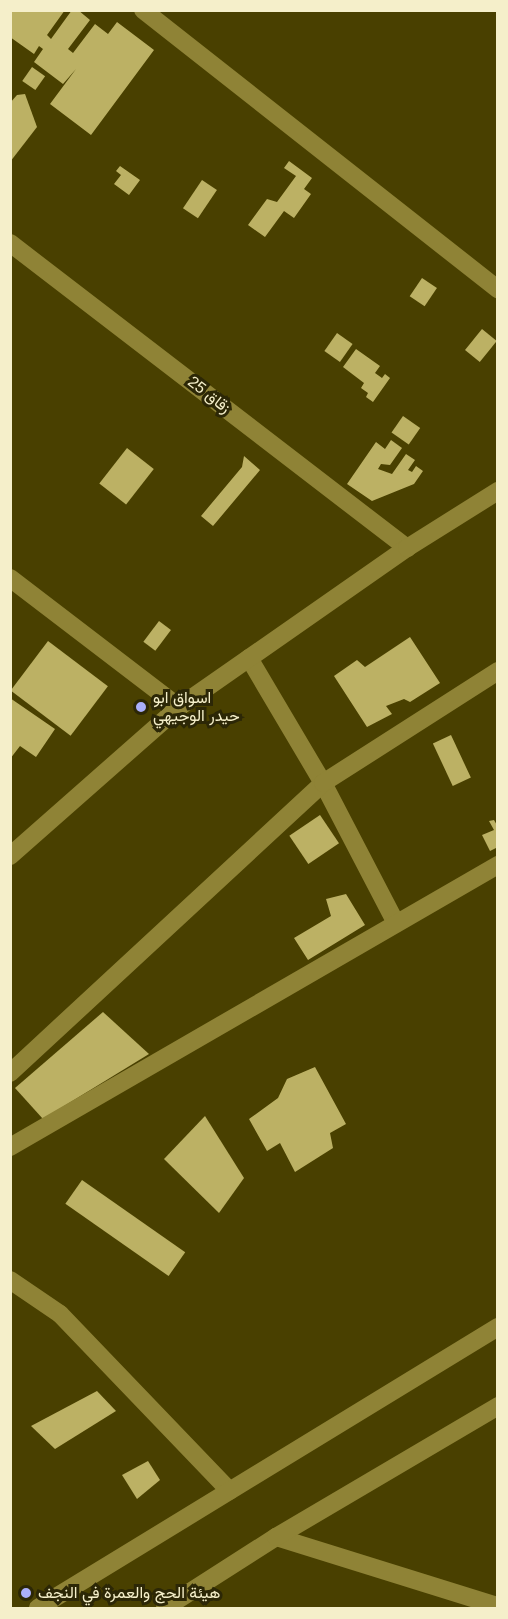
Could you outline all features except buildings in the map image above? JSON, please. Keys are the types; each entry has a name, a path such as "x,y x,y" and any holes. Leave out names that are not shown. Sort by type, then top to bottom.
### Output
{"street":[{"path":"143,10 498,289"},
{"name":"زقاق 25","path":"10,243 407,548"},
{"path":"10,856 179,707 407,548 498,491"},
{"path":"10,578 179,707"},
{"path":"249,658 323,783 396,923"},
{"path":"10,1073 323,783 498,671"},
{"path":"10,1147 498,865"},
{"path":"10,1280 60,1314 230,1491"},
{"path":"38,1608 498,1326"},
{"path":"165,1608 276,1537 498,1406"},
{"path":"276,1537 498,1606"}],"place":[{"name":"اسواق ابو حيدر الوجيهي","path":"141,707"},
{"name":"هيئة الحج والعمرة في النجف","path":"26,1593"}]}
